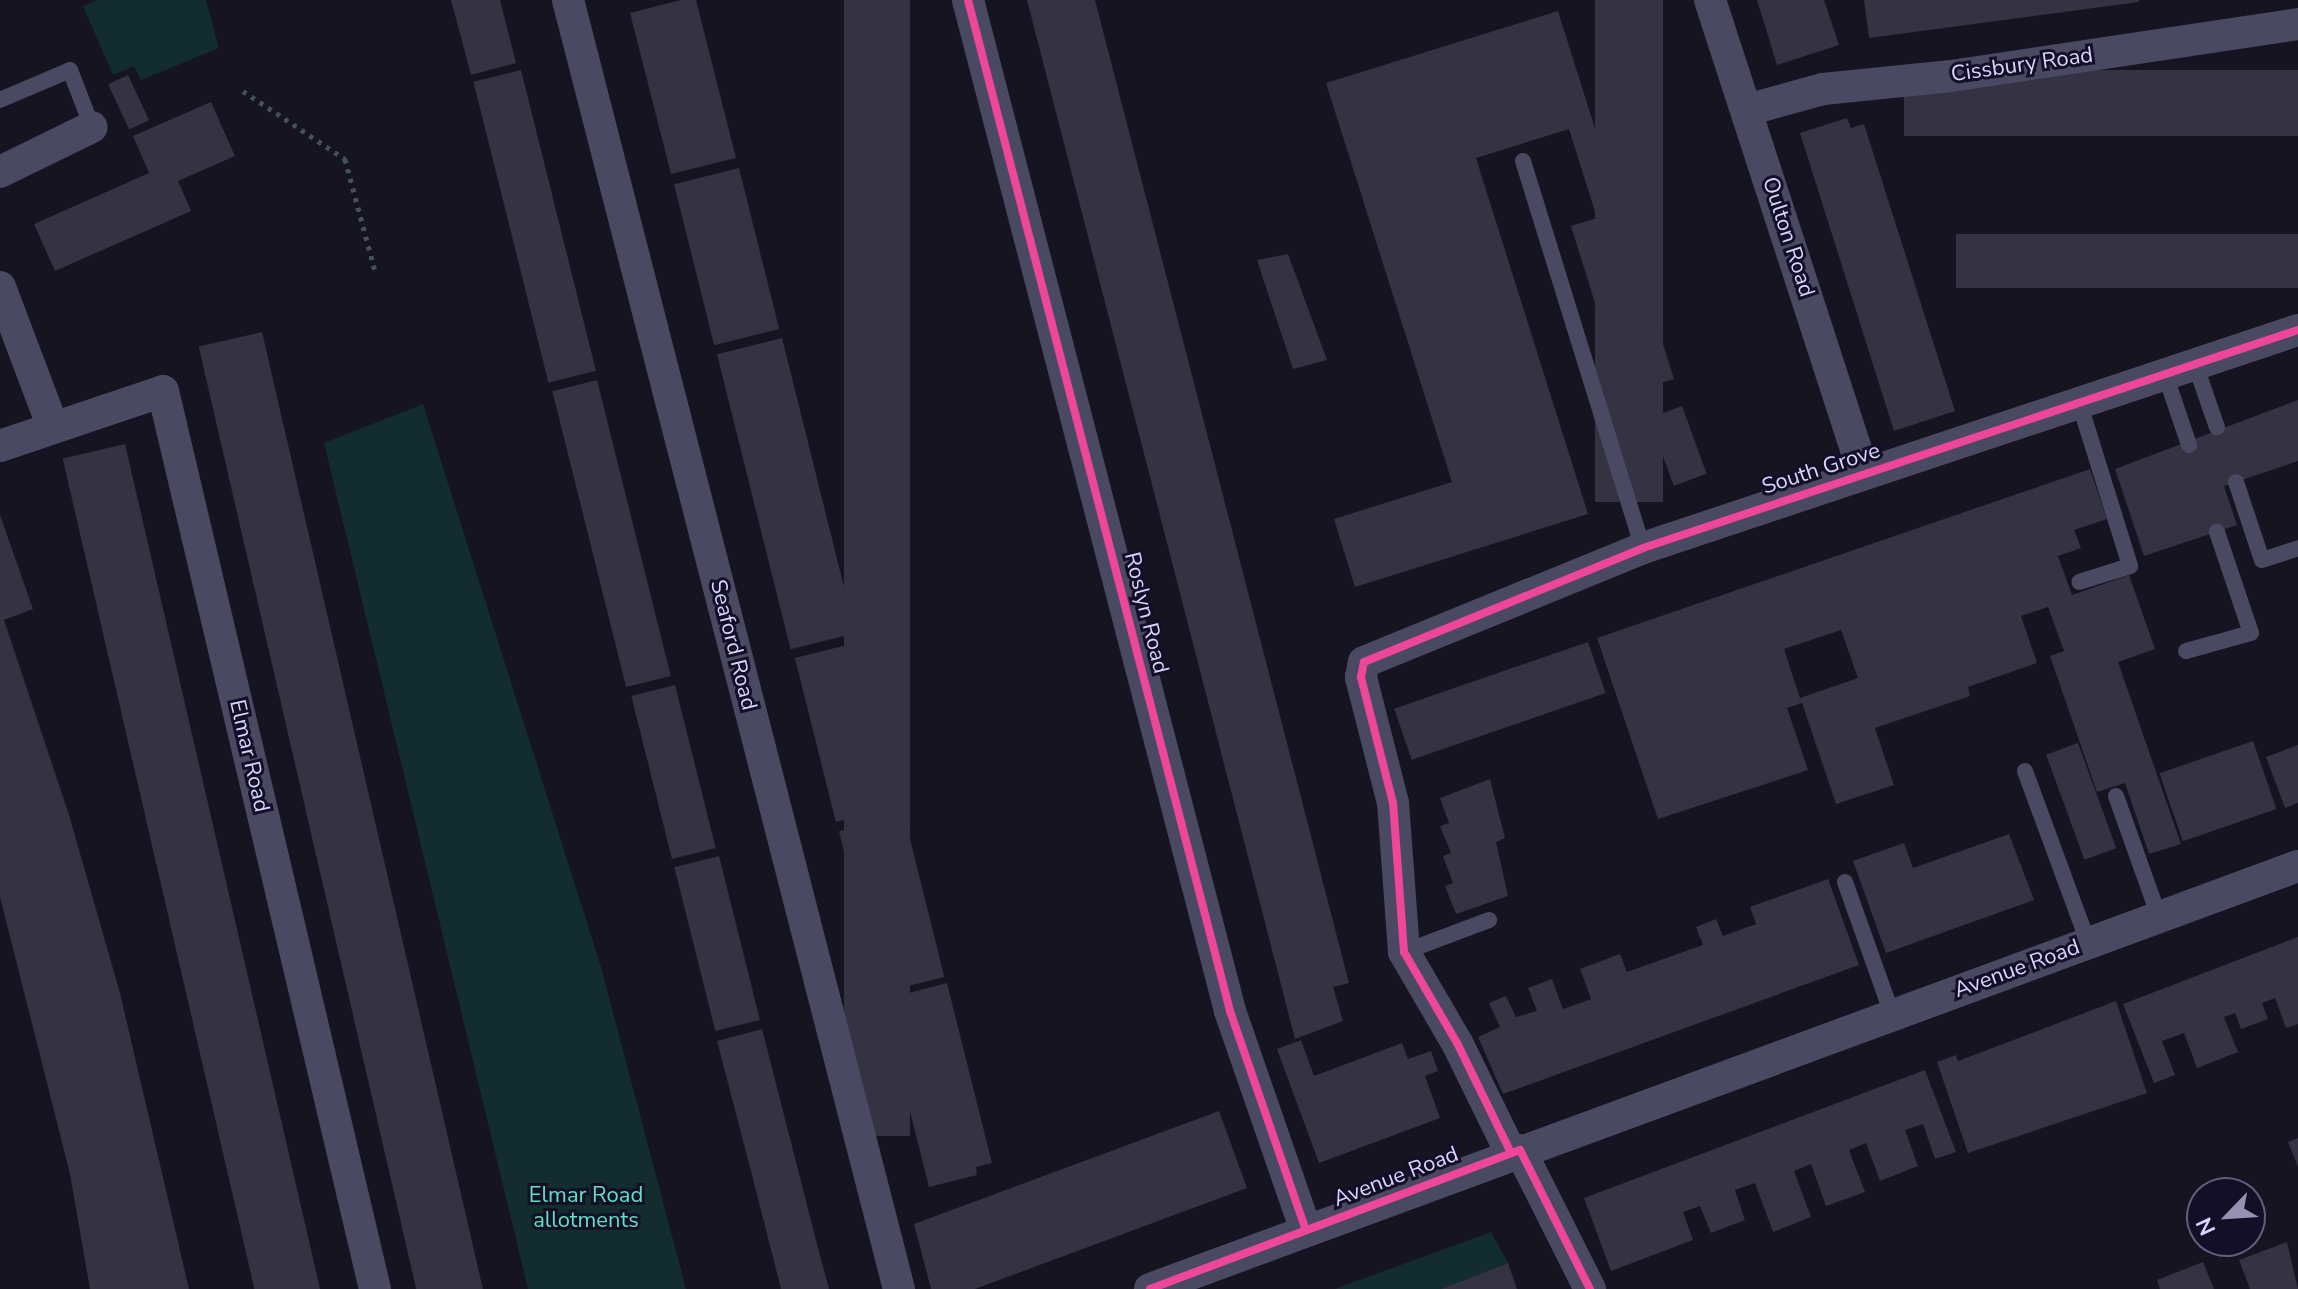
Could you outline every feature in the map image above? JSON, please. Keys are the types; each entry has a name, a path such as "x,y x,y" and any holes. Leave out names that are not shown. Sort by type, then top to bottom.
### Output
{"street":[{"name":"Seaford Road","path":"568,0 899,1289"},
{"name":"Roslyn Road","path":"968,0 1230,1011 1306,1230"},
{"name":"Oulton Road","path":"1710,0 1864,474"},
{"name":"Cissbury Road","path":"1747,110 1823,89 1951,76 2298,24"},
{"path":"0,172 92,127"},
{"path":"0,287 53,427"},
{"name":"South Grove","path":"1404,952 1393,803 1361,677 1364,662 1374,653 1643,548 2298,330"},
{"name":"Elmar Road","path":"0,446 163,391 375,1289"},
{"name":"Avenue Road","path":"1150,1289 2298,866"},
{"path":"1404,952 1457,1043 1590,1289"}],"lane":[{"path":"0,100 70,70 92,127"},
{"path":"1523,161 1643,548"},
{"path":"2195,364 2217,427"},
{"path":"2165,374 2189,445"},
{"path":"2079,402 2130,566 2079,582"},
{"path":"2236,482 2262,560 2298,548"},
{"path":"2186,651 2251,633 2217,532"},
{"path":"2025,771 2088,942"},
{"path":"2116,796 2159,917"},
{"path":"1845,882 1892,1014"},
{"path":"1404,952 1489,920"}],"path":[{"path":"243,91 345,159 375,271"}],"green space":[{"path":"97,0 206,0 219,48 141,80 134,66 113,75 83,6"},
{"name":"Elmar Road allotments","path":"423,404 601,967 686,1289 528,1289 324,443"},
{"path":"1491,1232 1508,1263 1441,1289 1335,1289"}],"building":[{"path":"451,0 500,0 516,63 471,75"},
{"path":"681,0 696,0 736,158 671,174 630,13"},
{"path":"844,0 910,0 910,1136 844,1136"},
{"path":"1027,0 1095,0 1349,983 1333,987 1343,1021 1295,1039"},
{"path":"1595,0 1663,0 1663,502 1595,502"},
{"path":"1757,0 1824,0 1839,45 1777,65"},
{"path":"1864,0 2139,0 2139,2 1869,38"},
{"path":"1558,11 1674,379 1648,387 1629,327 1605,335 1571,226 1597,218 1569,129 1476,158 1588,514 1355,587 1334,519 1452,482 1326,83"},
{"path":"521,70 596,371 548,383 473,82"},
{"path":"1904,70 2298,70 2298,136 1904,136"},
{"path":"128,75 149,120 129,130 108,84"},
{"path":"211,102 235,156 178,181 191,211 55,271 34,224 149,173 133,136"},
{"path":"1847,118 1851,128 1864,124 1955,411 1894,431 1800,133"},
{"path":"739,168 779,329 714,345 674,184"},
{"path":"1956,234 2298,234 2298,288 1956,288"},
{"path":"1288,254 1327,360 1293,369 1257,260"},
{"path":"262,332 483,1289 416,1289 199,347"},
{"path":"782,338 856,633 791,649 717,354"},
{"path":"597,380 671,676 626,687 552,391"},
{"path":"2298,400 2298,461 2224,486 2237,525 2144,556 2115,469"},
{"path":"1682,406 1707,474 1674,486 1649,418"},
{"path":"125,444 320,1289 254,1289 63,458"},
{"path":"2090,469 2107,519 2074,530 2081,548 2058,556 2072,595 2129,575 2155,649 2118,662 2181,844 2149,854 2125,783 2097,792 2050,656 2064,651 2048,607 2021,616 2037,663 1968,687 1970,696 1875,728 1894,785 1836,804 1802,703 1787,708 1808,770 1658,819 1597,638","holes":["1841,630 1858,678 1800,698 1784,649"]},
{"path":"0,515 33,609 4,620 69,815 120,993 189,1289 90,1289 70,1174 0,897"},
{"path":"859,642 900,806 836,822 795,658"},
{"path":"1588,642 1606,693 1412,760 1394,709"},
{"path":"675,685 716,848 672,859 631,696"},
{"path":"2253,741 2276,809 2183,841 2159,773"},
{"path":"2078,743 2116,848 2084,860 2046,755"},
{"path":"2298,745 2298,803 2285,808 2266,757"},
{"path":"1490,779 1505,838 1496,842 1508,896 1456,914 1445,886 1453,883 1443,856 1451,853 1440,826 1449,823 1440,798"},
{"path":"904,815 944,977 879,993 839,831"},
{"path":"2009,834 2034,900 1886,953 1853,861 1904,843 1913,868"},
{"path":"719,856 760,1020 715,1031 674,867"},
{"path":"1828,879 1859,965 1503,1094 1478,1037 1500,1027 1489,1003 1506,996 1516,1017 1537,1011 1528,988 1552,979 1563,1009 1591,999 1580,969 1620,954 1627,972 1703,945 1696,927 1716,919 1723,936 1756,924 1750,907"},
{"path":"2298,937 2298,1024 2286,1028 2275,998 2262,1003 2268,1019 2241,1029 2235,1013 2224,1017 2238,1052 2197,1068 2184,1033 2162,1041 2175,1075 2154,1083 2123,1004"},
{"path":"947,983 992,1163 976,1167 977,1175 929,1187 882,1000"},
{"path":"2116,1001 2147,1093 1968,1153 1937,1062 1956,1055 1958,1061"},
{"path":"762,1029 829,1289 781,1289 717,1041"},
{"path":"1301,1040 1314,1076 1402,1043 1408,1059 1431,1051 1438,1071 1425,1076 1440,1118 1319,1163 1277,1049"},
{"path":"1925,1070 1956,1152 1935,1159 1923,1124 1905,1130 1918,1166 1880,1181 1866,1143 1849,1150 1865,1192 1826,1206 1811,1164 1794,1171 1811,1217 1773,1232 1755,1183 1735,1190 1745,1220 1711,1233 1700,1206 1683,1212 1693,1240 1611,1271 1584,1198"},
{"path":"1219,1111 1247,1188 975,1289 931,1289 914,1224"},
{"path":"2298,1138 2298,1167 2288,1142"},
{"path":"2287,1242 2298,1289 2250,1289 2239,1260 2266,1257 2266,1250"},
{"path":"2203,1262 2214,1289 2160,1289 2157,1280"},
{"path":"1508,1263 1517,1289 1441,1289"}],"cycle path":[{"path":"968,0 1230,1011 1306,1230"},
{"path":"1511,1153 1457,1043 1404,952 1393,803 1361,677 1364,662 1643,548 2298,330"},
{"path":"1150,1289 1520,1150 1590,1289"}]}
